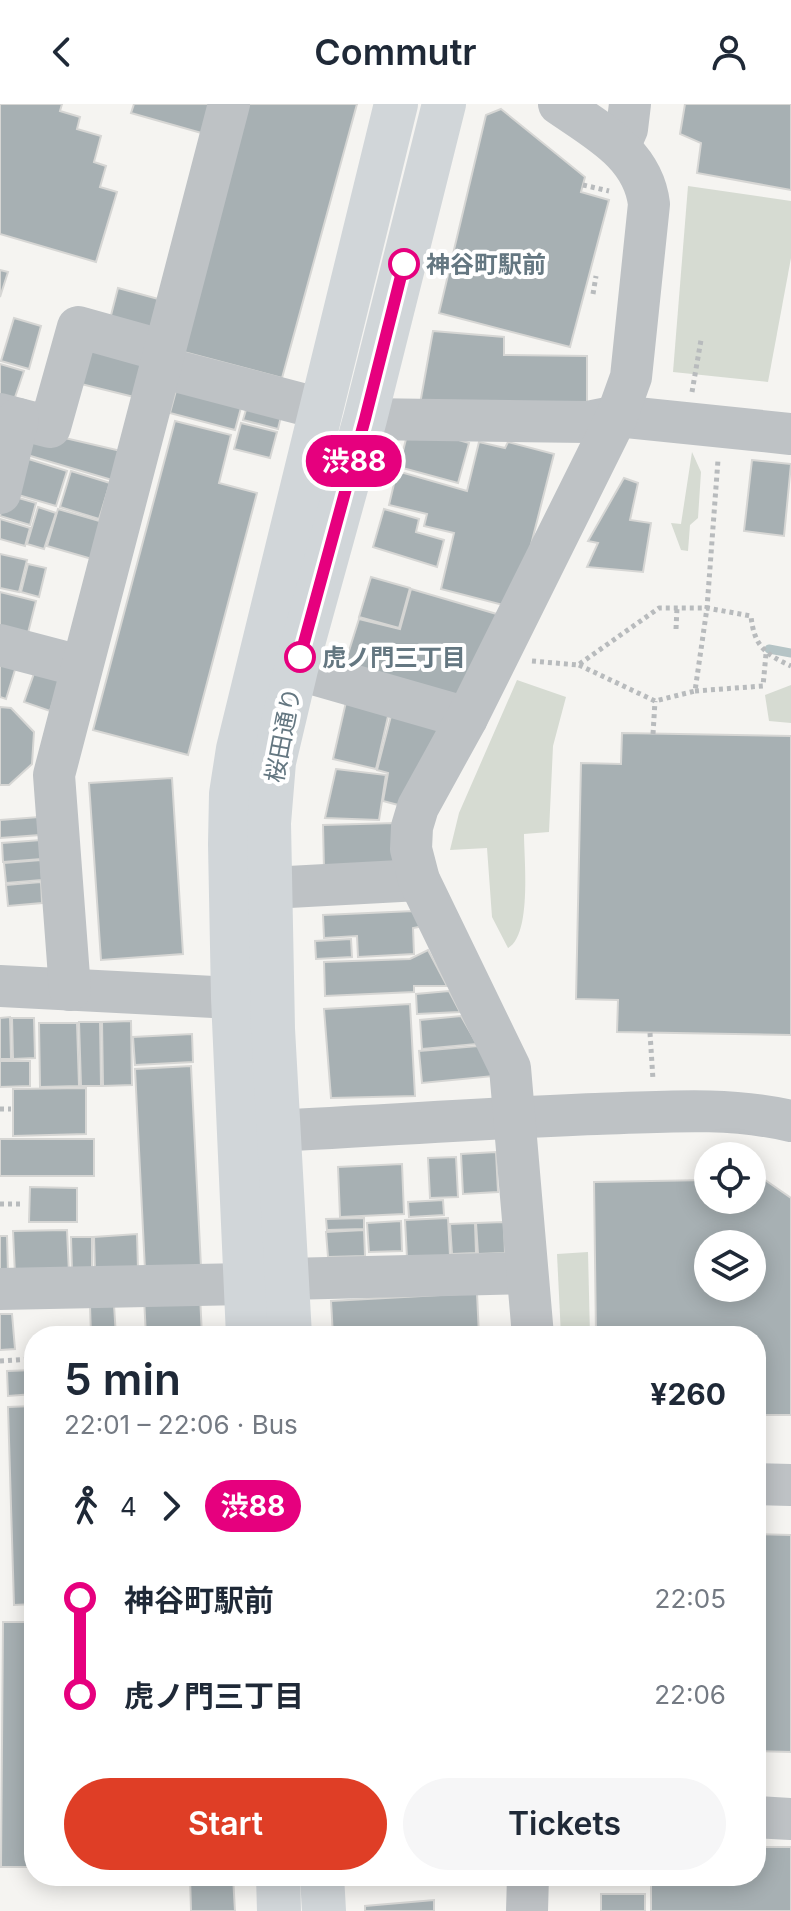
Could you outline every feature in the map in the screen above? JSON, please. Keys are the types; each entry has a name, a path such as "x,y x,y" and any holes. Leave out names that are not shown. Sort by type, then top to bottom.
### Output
{"highway":[{"name":"桜田通り","path":"286,1326 266,1282 233,998 231,794 238,749 396,104"},
{"name":"桜田通り","path":"251,1326 266,1282 279,1131 269,823 274,762 444,104"},
{"path":"278,1886 279,1911"},
{"path":"323,1886 324,1911"}],"street":[{"path":"70,990 54,775 229,104"},
{"path":"532,1326 510,1068 419,880 411,849 412,827 418,807 467,718 617,416 631,377 649,204 647,188 640,171 619,147 559,104"},
{"path":"619,147 627,129 630,104"},
{"path":"0,493 23,420 78,327 162,359 321,409"},
{"path":"365,419 587,422 617,416 791,434"},
{"path":"0,645 80,666"},
{"path":"296,669 467,718"},
{"path":"270,888 419,880"},
{"path":"0,986 233,998"},
{"path":"279,1131 516,1116 690,1111 754,1112 791,1121"},
{"path":"0,1289 527,1273"},
{"path":"766,1484 791,1485"},
{"path":"766,1818 791,1819"},
{"path":"527,1911 528,1886"}],"path":[{"path":"583,185 615,193"},
{"path":"593,294 596,276"},
{"path":"692,396 701,340"},
{"path":"695,691 707,608 719,447"},
{"path":"578,665 659,608 707,608 751,616 753,632 766,654 791,666"},
{"path":"676,629 677,608"},
{"path":"497,658 578,665 655,701 695,691 763,686 766,654"},
{"path":"653,734 655,701"},
{"path":"650,1033 653,1089"},
{"path":"0,1109 11,1109"},
{"path":"0,1204 24,1204"},
{"path":"0,1361 24,1360"}],"shaded area":[{"path":"688,186 791,201 791,258 768,382 673,372"},
{"path":"692,452 701,472 698,518 690,525 688,551 681,550 671,523 681,524"},
{"path":"517,680 566,697 553,746 549,832 524,834 524,913 516,940 508,948 492,917 487,848 450,850 459,813"},
{"path":"791,685 791,723 769,721 765,695"},
{"path":"588,1252 590,1326 561,1326 557,1254"}],"building":[{"path":"0,104 62,104 60,111 80,117 77,129 101,136 94,162 106,166 100,187 117,192 96,262 0,234"},
{"path":"134,104 214,104 205,134 131,113"},
{"path":"249,104 357,104 282,378 180,351"},
{"path":"685,104 791,104 791,190 697,173 701,143 680,134"},
{"path":"501,109 585,177 581,192 609,200 570,347 439,313 486,115"},
{"path":"0,270 8,272 0,297"},
{"path":"118,288 162,300 152,338 108,327"},
{"path":"14,318 41,326 29,369 1,361"},
{"path":"433,331 504,337 504,355 587,356 587,404 420,404"},
{"path":"82,342 144,356 134,397 73,382"},
{"path":"0,364 24,371 12,406 0,402"},
{"path":"177,387 242,404 235,430 170,413"},
{"path":"248,403 282,412 278,429 243,420"},
{"path":"175,421 231,435 219,483 257,493 188,755 93,730"},
{"path":"241,423 277,432 270,458 234,449"},
{"path":"26,429 121,451 112,480 17,452"},
{"path":"407,435 452,438 469,443 458,483 399,467"},
{"path":"479,442 505,448 508,442 554,454 515,608 441,589 454,533 424,526 427,514 389,505 397,471 467,491"},
{"path":"19,456 67,471 56,506 8,492"},
{"path":"752,460 791,464 784,536 744,531"},
{"path":"71,471 110,483 99,519 60,507"},
{"path":"624,478 638,483 630,520 651,523 643,572 587,567 598,543 588,541"},
{"path":"5,494 36,503 30,525 0,516"},
{"path":"38,507 56,513 44,549 27,544"},
{"path":"58,509 103,522 92,559 47,546"},
{"path":"384,509 419,519 416,532 444,540 437,567 373,547"},
{"path":"0,519 30,528 25,546 0,539"},
{"path":"0,554 27,560 19,592 0,588"},
{"path":"28,564 46,568 39,597 21,592"},
{"path":"371,577 410,588 399,628 359,617"},
{"path":"411,589 500,615 456,705 342,673 359,619 400,629"},
{"path":"0,592 36,601 27,637 0,630"},
{"path":"0,654 18,660 6,699 0,697"},
{"path":"38,662 63,671 50,711 24,702"},
{"path":"346,702 389,712 376,769 333,759"},
{"path":"0,707 11,708 34,732 32,764 9,785 0,785"},
{"path":"392,712 447,724 406,807 383,801 388,773 377,770"},
{"path":"622,733 791,736 791,1035 617,1032 618,1000 576,999 581,763 621,764"},
{"path":"336,769 386,775 379,820 325,818"},
{"path":"172,778 183,954 101,960 89,783"},
{"path":"39,817 40,835 0,838 0,820"},
{"path":"396,823 397,868 324,870 323,825"},
{"path":"41,840 42,859 3,862 2,843"},
{"path":"41,860 42,880 6,883 4,863"},
{"path":"41,882 42,903 8,906 6,885"},
{"path":"414,911 424,926 413,928 414,954 358,957 357,936 324,938 323,915"},
{"path":"351,939 352,957 316,959 315,941"},
{"path":"428,950 447,986 414,986 414,992 325,996 324,962 410,959"},
{"path":"449,991 460,1012 417,1014 416,994"},
{"path":"410,1004 415,1096 331,1098 324,1009"},
{"path":"461,1016 477,1044 422,1049 420,1020"},
{"path":"10,1017 11,1059 0,1059 0,1018"},
{"path":"12,1018 34,1018 35,1058 13,1059"},
{"path":"131,1021 132,1085 103,1086 102,1022"},
{"path":"79,1022 100,1022 101,1086 81,1086"},
{"path":"39,1023 77,1023 79,1086 40,1087"},
{"path":"192,1034 193,1062 135,1065 133,1037"},
{"path":"478,1046 494,1076 422,1083 419,1051"},
{"path":"0,1061 30,1061 30,1086 0,1087"},
{"path":"191,1066 201,1267 145,1270 135,1069"},
{"path":"86,1088 86,1134 13,1136 13,1089"},
{"path":"0,1139 94,1139 94,1176 0,1176"},
{"path":"496,1152 498,1192 463,1194 461,1154"},
{"path":"456,1157 458,1197 430,1198 428,1158"},
{"path":"402,1164 404,1214 340,1217 338,1167"},
{"path":"694,1180 694,1214 766,1214 766,1181 791,1198 791,1415 766,1415 766,1326 596,1326 594,1182"},
{"path":"30,1187 77,1188 77,1222 29,1222"},
{"path":"443,1200 444,1215 409,1217 408,1202"},
{"path":"364,1218 364,1229 327,1230 326,1219"},
{"path":"448,1218 450,1256 407,1258 405,1220"},
{"path":"401,1221 402,1251 369,1252 367,1223"},
{"path":"504,1222 505,1253 478,1254 476,1223"},
{"path":"475,1223 476,1253 452,1254 450,1224"},
{"path":"67,1230 69,1273 15,1274 13,1231"},
{"path":"364,1230 365,1256 328,1257 326,1232"},
{"path":"137,1234 138,1270 95,1272 94,1237"},
{"path":"0,1236 7,1236 8,1273 0,1274"},
{"path":"71,1237 92,1237 92,1272 72,1272"},
{"path":"477,1293 479,1326 332,1326 331,1301"},
{"path":"200,1295 202,1326 145,1326 144,1298"},
{"path":"114,1305 115,1326 91,1326 90,1306"},
{"path":"0,1314 12,1314 15,1349 0,1350"},
{"path":"24,1370 24,1395 8,1396 7,1371"},
{"path":"24,1406 24,1604 14,1605 8,1407"},
{"path":"766,1534 791,1535 791,1752 766,1751"},
{"path":"3,1622 24,1622 24,1867 1,1867"},
{"path":"766,1847 791,1847 791,1911 651,1911 651,1886 766,1886"},
{"path":"190,1886 234,1886 235,1911 191,1911"},
{"path":"601,1894 645,1894 645,1911 601,1911"},
{"path":"434,1900 434,1911 365,1911 365,1906"}],"waterway":[{"path":"769,649 791,653"}],"bus line":[{"name":"渋88","path":"300,657 404,264"}],"place":[{"name":"神谷町駅前","path":"404,264"},
{"name":"虎ノ門三丁目","path":"300,657"}]}
